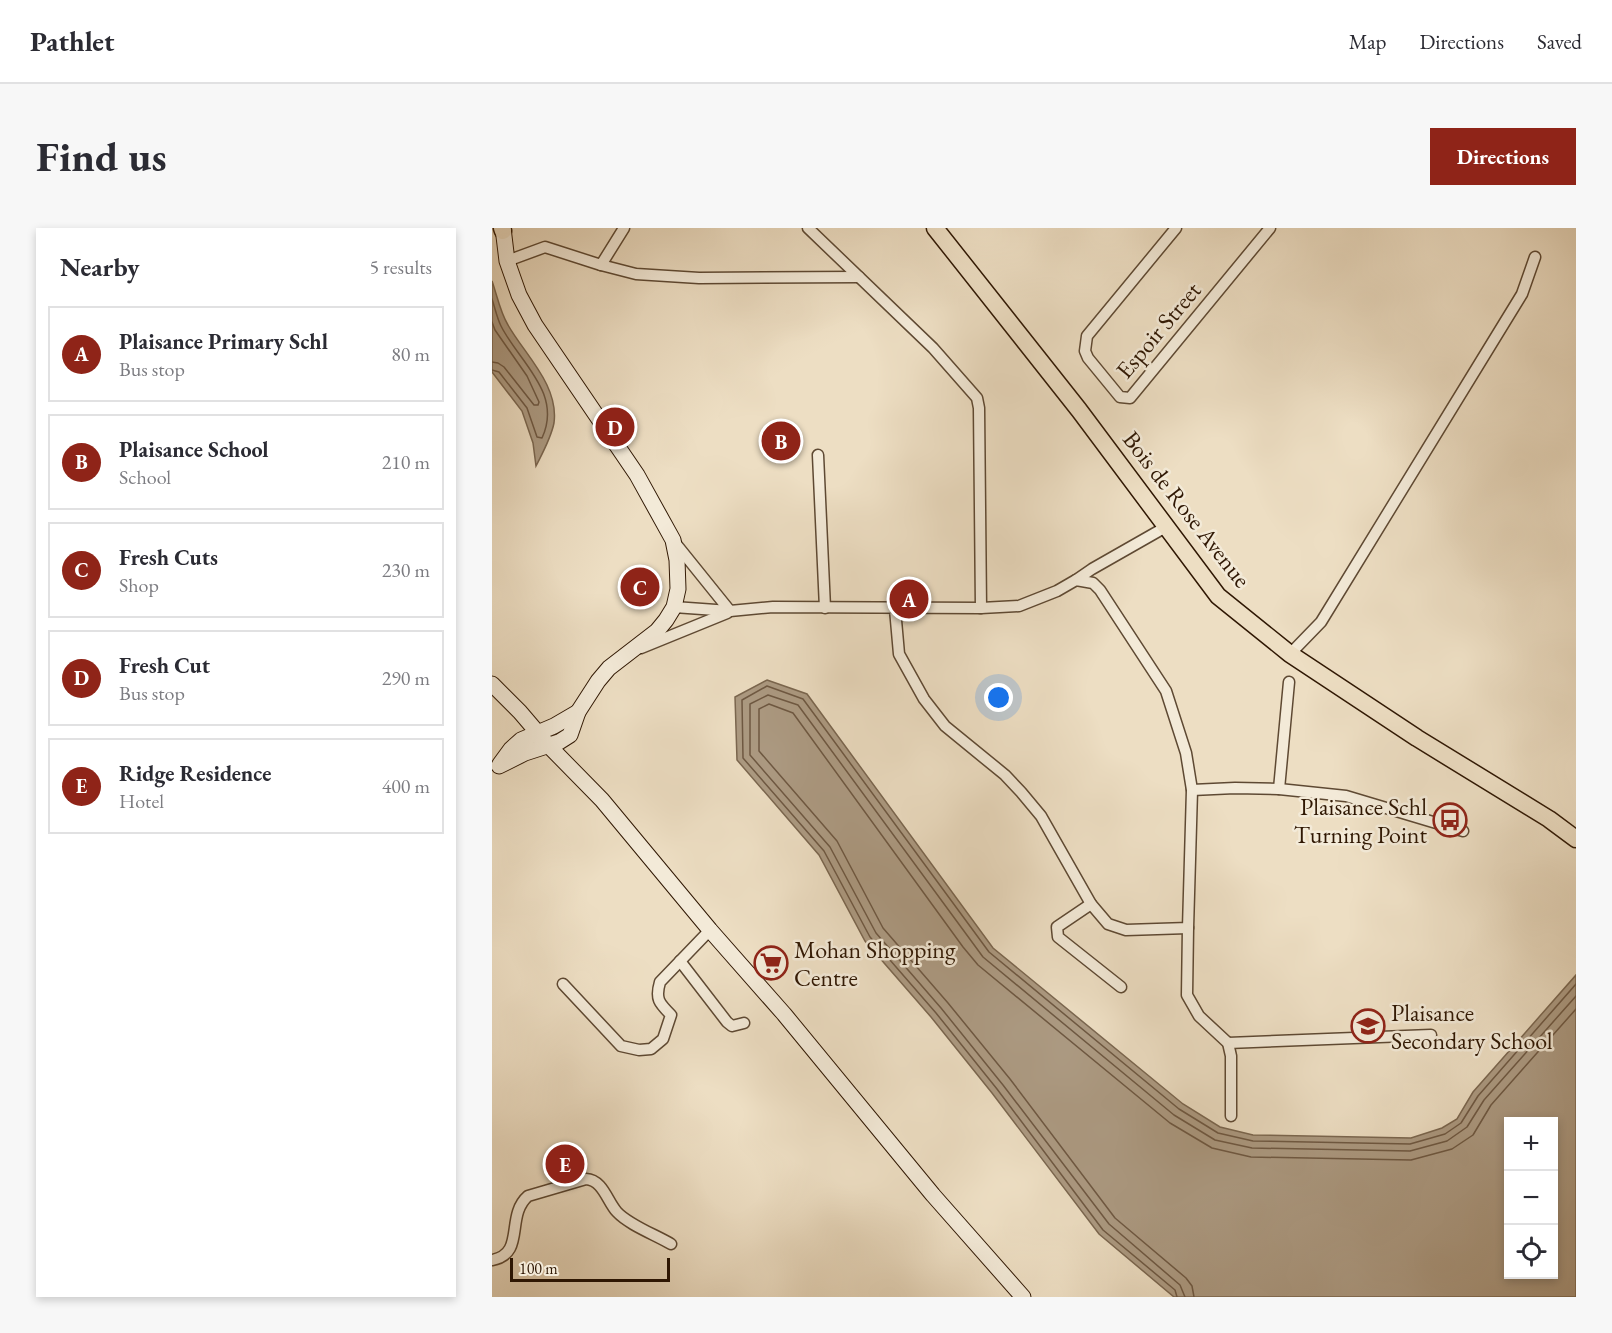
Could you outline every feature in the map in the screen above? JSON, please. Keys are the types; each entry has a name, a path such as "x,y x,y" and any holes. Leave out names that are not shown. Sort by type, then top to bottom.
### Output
{"main road":[{"name":"Bois de Rose Avenue","path":"935,228 1079,410 1218,596 1290,654 1417,738 1549,819 1576,839"},
{"path":"495,770 525,753 554,744 570,735 578,712 598,681 609,668 657,631 674,607 678,589 673,540 637,475 535,325 519,295 507,261 503,229"},
{"path":"492,684 520,712 543,730 554,744 567,750 580,778 624,826 710,930 784,1014 914,1172 1023,1297"},
{"path":"495,770 516,743 578,712"}],"street":[{"path":"601,265 624,228"},
{"path":"808,228 933,348 976,398 979,408 981,608"},
{"name":"Espoir Street","path":"1176,228 1088,336 1085,351 1088,358 1124,399 1130,398 1269,228"},
{"path":"507,261 545,247 636,274 699,278 858,277"},
{"path":"1290,654 1321,622 1522,294 1534,257"},
{"path":"818,455 825,608"},
{"path":"674,607 730,611 773,607 896,609 1019,606 1058,591 1164,528"},
{"path":"673,540 730,611"},
{"path":"1076,580 1093,583 1100,590 1166,691 1186,753 1192,790 1187,995 1199,1016 1228,1043 1231,1056 1231,1116"},
{"path":"896,609 899,654 924,699 945,726 1005,775 1035,808 1077,876 1091,904 1108,924 1126,930 1188,928"},
{"path":"629,653 730,611"},
{"path":"1279,789 1289,682"},
{"path":"1192,790 1279,789 1346,796 1463,831"},
{"path":"1091,904 1057,927 1056,932 1058,937 1121,987"},
{"path":"563,984 621,1046 639,1050 651,1049 663,1039 671,1015 659,1003 657,992 660,982 710,930"},
{"path":"680,961 727,1022 732,1026 744,1023"},
{"path":"1228,1043 1431,1035"},
{"path":"492,1260 500,1259 507,1254 513,1244 517,1210 528,1196 586,1179 598,1184 625,1218 671,1244"}],"water":[{"path":"492,281 505,320 539,371 551,396 554,423 549,440 536,466 533,443 522,411 492,372"},
{"path":"767,680 807,694 993,948 1183,1104 1220,1127 1253,1135 1411,1138 1442,1128 1457,1119 1473,1092 1576,975 1576,1297 1174,1297 1099,1234 992,1093 931,1017 865,941 819,855 737,760 735,697"}],"place":[{"name":"Fresh Cut","path":"615,427"},
{"name":"Plaisance School","path":"781,441"},
{"name":"Fresh Cuts","path":"640,587"},
{"name":"Plaisance Primary Schl","path":"909,599"},
{"name":"Plaisance Schl Turning Point","path":"1450,820"},
{"name":"Mohan Shopping Centre","path":"771,963"},
{"name":"Plaisance Secondary School","path":"1368,1026"},
{"name":"Ridge Residence","path":"565,1164"}]}
